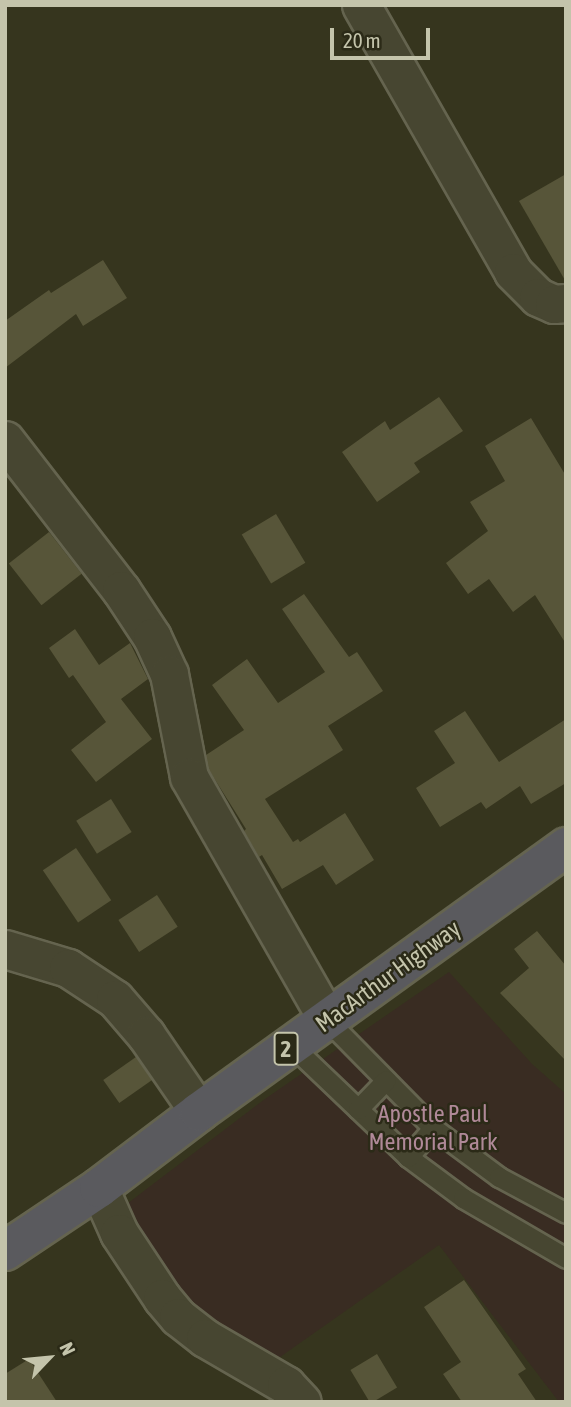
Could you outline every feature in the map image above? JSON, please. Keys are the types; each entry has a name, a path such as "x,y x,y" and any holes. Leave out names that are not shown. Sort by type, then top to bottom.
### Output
{"highway":[{"name":"MacArthur Highway","path":"5,1251 99,1188 199,1112 566,847"}],"street":[{"path":"361,5 513,272 538,297 554,304 566,303"},
{"path":"5,440 121,590 152,637 169,674 189,776 328,1021"},
{"path":"5,949 68,968 115,999 146,1035 199,1112"},
{"path":"99,1188 120,1233 162,1298 178,1317 205,1338 286,1385 302,1402"}],"lane":[{"path":"328,1021 433,1128 499,1177 566,1213"},
{"path":"291,1045 408,1157 463,1198 566,1258"},
{"path":"358,1109 386,1080"},
{"path":"408,1157 433,1128"}],"green space":[{"name":"Apostle Paul Memorial Park","path":"449,972 532,1064 566,1094 566,1402 559,1402 439,1245 273,1362 188,1314 115,1213 265,1099"}],"building":[{"path":"566,174 566,282 519,201"},
{"path":"103,260 127,298 83,326 76,314 5,368 5,321 49,290 51,293"},
{"path":"439,397 463,431 414,463 420,472 377,502 342,452 385,421 390,430"},
{"path":"531,418 566,476 566,644 535,595 513,612 489,579 468,594 446,563 488,531 470,502 505,481 485,446"},
{"path":"276,514 305,563 271,583 242,535"},
{"path":"49,532 82,574 41,605 9,563"},
{"path":"304,594 349,657 357,652 383,691 328,726 343,750 265,799 293,842 298,839 300,842 345,813 374,860 336,885 323,865 282,889 262,855 259,857 244,831 246,829 209,770 206,755 244,730 212,685 247,659 278,703 325,672 282,609"},
{"path":"75,629 99,665 130,643 148,679 121,699 152,739 96,782 71,750 106,722 73,675 69,678 49,648"},
{"path":"465,711 499,762 566,719 566,783 531,804 520,786 486,809 481,802 440,827 416,788 455,763 434,731"},
{"path":"111,799 132,832 97,854 76,821"},
{"path":"76,848 111,900 78,923 43,870"},
{"path":"157,895 178,927 139,952 118,920"},
{"path":"537,931 566,966 566,1061 500,993 529,968 514,949"},
{"path":"136,1057 152,1080 119,1103 103,1080"},
{"path":"464,1280 526,1369 518,1374 537,1402 462,1402 443,1374 461,1362 424,1307"},
{"path":"377,1354 397,1387 370,1402 350,1370"},
{"path":"29,1359 57,1402 5,1402 5,1374"}]}
